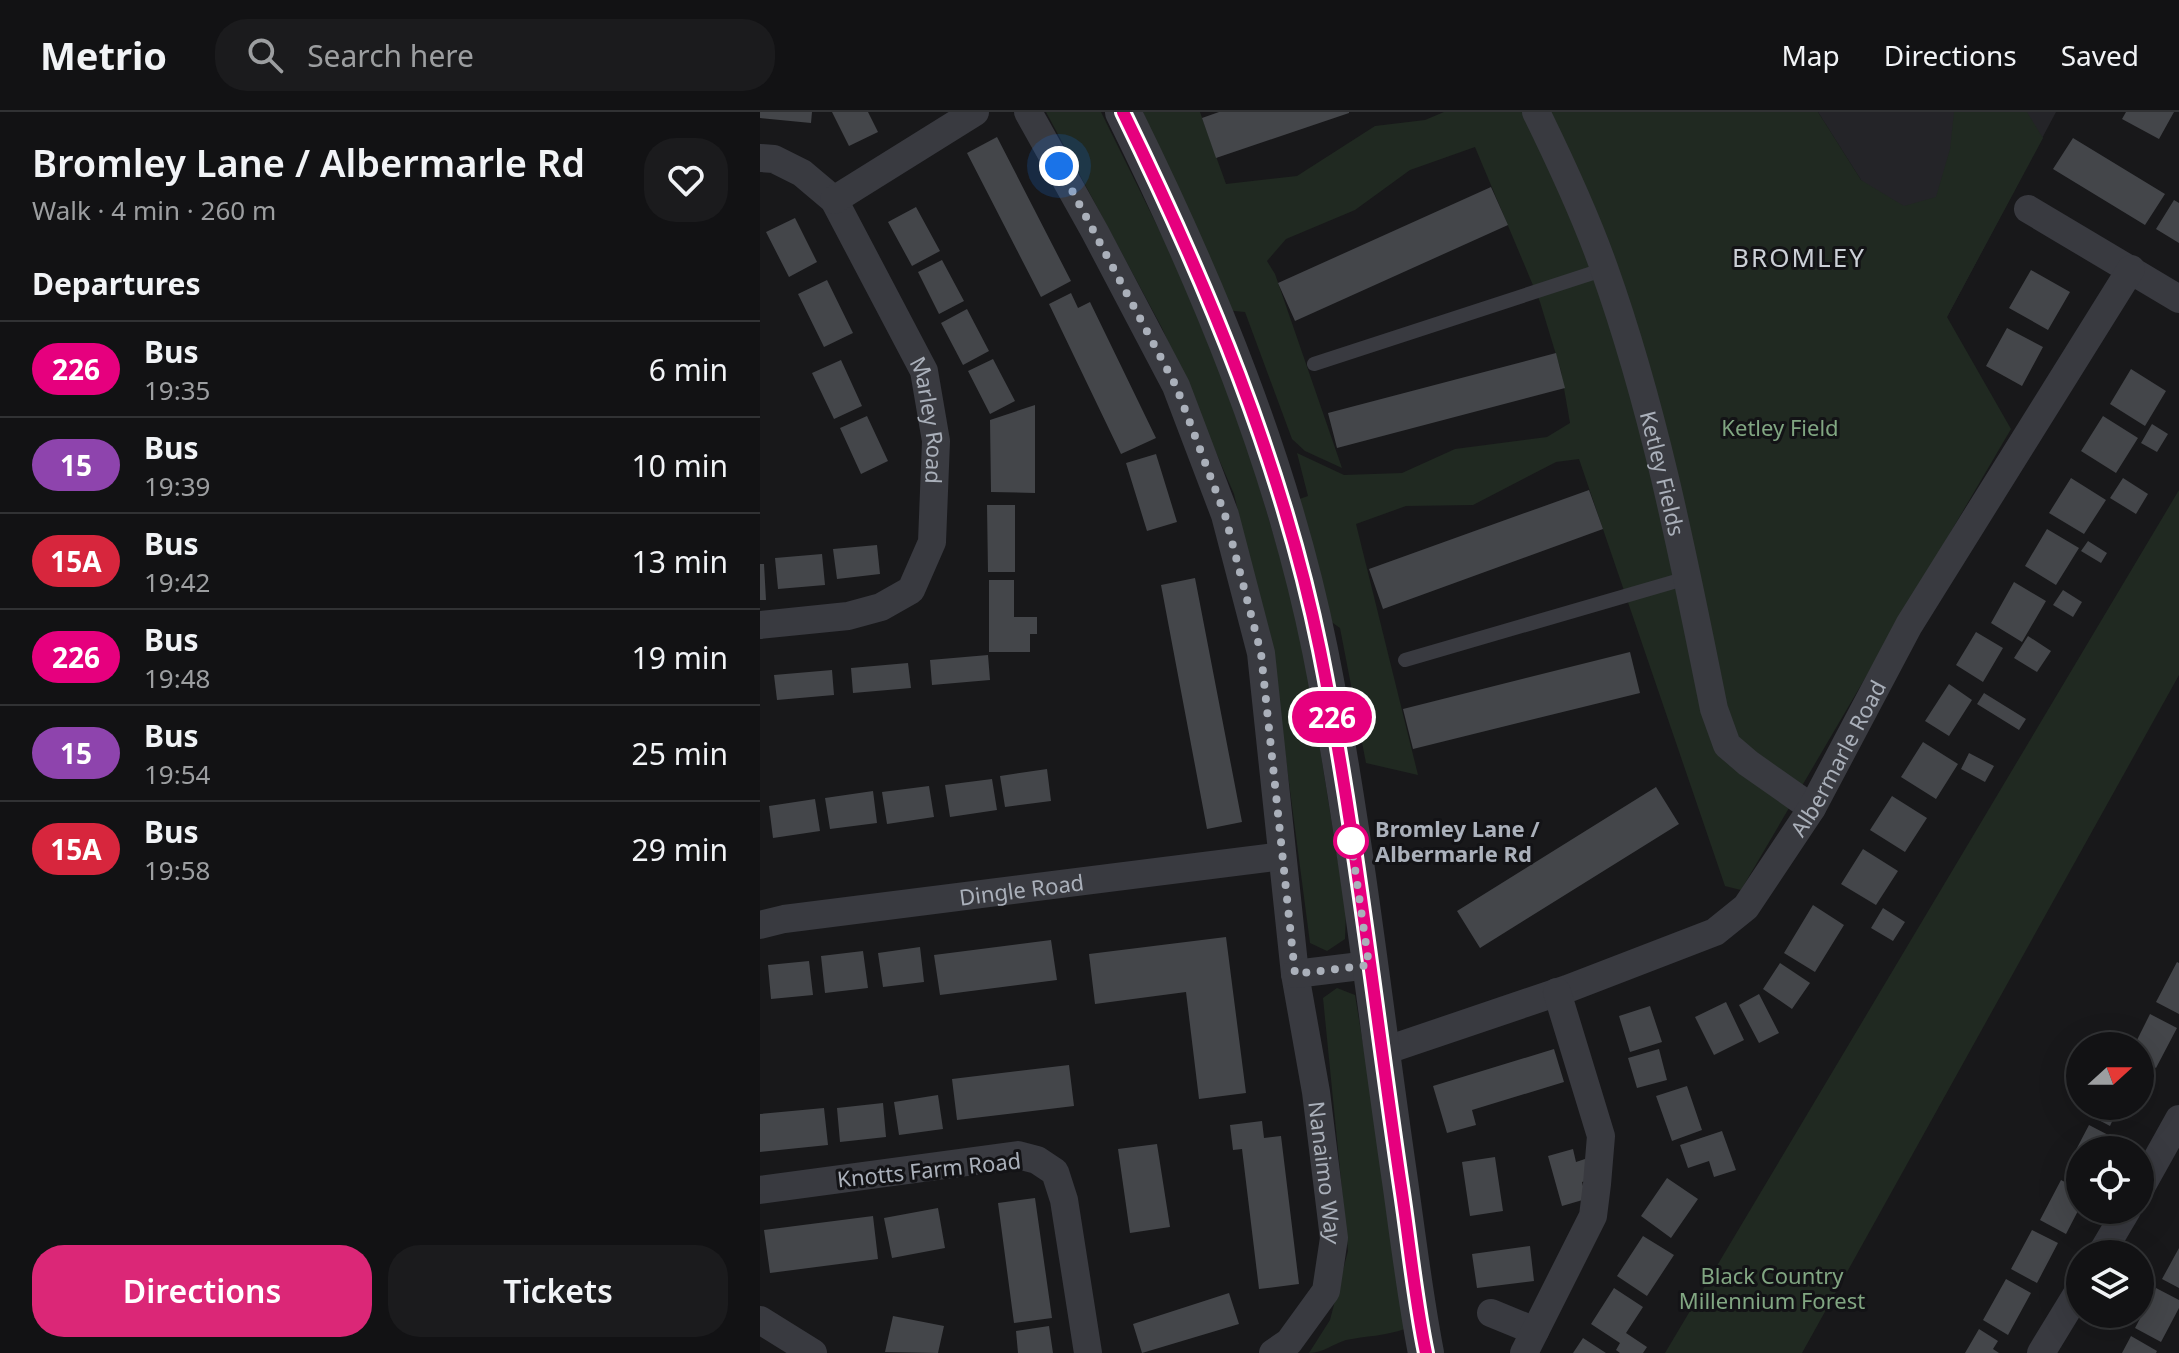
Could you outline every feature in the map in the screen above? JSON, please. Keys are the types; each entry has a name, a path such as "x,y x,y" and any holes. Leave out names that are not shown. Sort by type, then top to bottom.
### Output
{"street":[{"path":"834,200 975,112"},
{"name":"Nanaimo Way","path":"1028,112 1176,386 1225,515 1261,653 1295,974 1316,1092 1334,1238 1326,1291 1289,1342 1273,1353"},
{"path":"1123,112 1221,324 1282,501 1320,649 1341,771 1426,1353"},
{"name":"Ketley Fields","path":"1536,112 1576,196 1605,269 1663,463 1714,709 1727,745 1812,808"},
{"name":"Marley Road","path":"760,158 774,159 802,173 834,200 924,371 936,441 932,542 911,590 881,607 848,616 760,625"},
{"path":"2028,209 2179,299"},
{"name":"Albermarle Road","path":"1381,1052 1557,992 1715,932 1746,907 1812,808 1909,625 2131,269"},
{"name":"Dingle Road","path":"760,925 784,919 1282,856"},
{"path":"1295,974 1369,965"},
{"path":"1491,1313 1530,1342 1593,1216 1601,1136 1557,992"},
{"path":"2154,1164 2179,1119"},
{"name":"Knotts Farm Road","path":"760,1190 1018,1155 1037,1160 1055,1172 1064,1200 1088,1353"},
{"path":"2041,1353 2066,1312"},
{"path":"760,1320 813,1353"}],"lane":[{"path":"1314,364 1605,269"},
{"path":"1405,660 1687,578"}],"shaded area":[{"path":"1818,112 2056,112 1947,317 1861,180"}],"green space":[{"path":"1046,112 1101,112 1175,262 1252,462 1301,628 1346,913 1345,939 1327,951 1310,943 1272,653 1234,494 1162,328"},
{"name":"Ketley Field","path":"1143,112 1200,112 1226,184 1297,176 1375,126 1425,120 1444,112 1818,112 1861,180 1904,206 1936,197 1950,149 1954,112 2027,112 2043,138 1947,317 2011,429 1741,890 1725,886 1579,459 1556,462 1473,505 1406,506 1356,524 1418,775 1366,763 1340,628 1326,618 1291,502 1308,496 1297,453 1344,475 1402,473 1455,449 1547,437 1570,423 1561,371 1540,302 1475,147 1410,170 1355,210 1286,239 1267,261 1275,274 1342,468 1305,451 1292,439 1245,312 1224,310"},
{"name":"Black Country Millennium Forest","path":"2179,490 2179,675 1802,1353 1665,1353"},
{"path":"1337,988 1355,995 1387,1191 1405,1329 1346,1340 1309,1353 1330,1320 1348,1251 1323,998"}],"building":[{"path":"760,112 812,112 811,123 760,118"},
{"path":"832,112 868,112 878,132 849,146"},
{"path":"1219,112 1349,113 1216,158 1202,118"},
{"path":"2126,112 2174,112 2159,139 2122,119"},
{"path":"997,137 1071,281 1041,297 967,153"},
{"path":"2073,138 2165,194 2145,225 2053,169"},
{"path":"1491,187 1508,225 1295,321 1278,283"},
{"path":"2174,200 2179,203 2179,243 2156,229"},
{"path":"916,207 940,251 912,266 888,222"},
{"path":"795,218 817,262 789,277 766,232"},
{"path":"942,260 964,301 939,314 918,272"},
{"path":"2031,270 2070,292 2048,330 2009,308"},
{"path":"827,280 853,333 824,347 798,294"},
{"path":"1071,293 1078,308 1090,302 1156,438 1121,454 1049,304"},
{"path":"967,309 989,351 963,365 941,323"},
{"path":"2007,328 2043,347 2022,386 1986,366"},
{"path":"1556,353 1565,388 1337,448 1328,413"},
{"path":"993,359 1015,401 990,414 968,371"},
{"path":"841,360 862,406 834,419 812,373"},
{"path":"2131,369 2166,391 2145,426 2110,404"},
{"path":"1035,405 1035,493 991,492 990,420"},
{"path":"867,416 888,461 861,474 840,428"},
{"path":"2103,416 2138,438 2116,473 2081,451"},
{"path":"2152,424 2168,434 2157,452 2141,443"},
{"path":"1156,454 1177,522 1147,531 1126,463"},
{"path":"2071,478 2106,500 2084,534 2049,513"},
{"path":"2123,478 2148,494 2136,514 2110,498"},
{"path":"1589,490 1603,529 1383,609 1369,569"},
{"path":"987,505 1015,505 1015,572 988,572"},
{"path":"2047,529 2079,548 2056,585 2025,566"},
{"path":"2088,541 2107,553 2101,563 2081,551"},
{"path":"877,545 880,574 837,579 833,549"},
{"path":"822,554 825,585 778,589 775,558"},
{"path":"760,564 764,564 766,600 760,600"},
{"path":"1195,578 1242,822 1207,829 1161,585"},
{"path":"989,580 1014,580 1014,617 1037,617 1037,634 1030,634 1030,652 989,652"},
{"path":"2014,582 2046,601 2022,642 1991,623"},
{"path":"2063,590 2082,602 2073,617 2053,605"},
{"path":"1976,632 2003,648 1983,682 1956,665"},
{"path":"2028,636 2051,651 2037,672 2014,658"},
{"path":"1630,652 1640,693 1413,749 1403,709"},
{"path":"988,655 990,680 932,685 930,660"},
{"path":"908,663 911,688 853,693 851,668"},
{"path":"832,670 834,695 777,700 774,675"},
{"path":"1949,684 1972,700 1949,736 1925,721"},
{"path":"1984,693 2026,719 2019,730 1977,704"},
{"path":"1923,742 1958,764 1936,799 1901,777"},
{"path":"1969,753 1994,766 1985,782 1961,769"},
{"path":"1047,769 1051,801 1005,807 1000,776"},
{"path":"992,779 997,810 950,817 945,785"},
{"path":"929,786 934,817 887,824 882,792"},
{"path":"1656,787 1679,824 1480,948 1457,911"},
{"path":"873,791 877,823 830,829 825,798"},
{"path":"1892,796 1927,818 1905,852 1870,830"},
{"path":"815,799 820,831 773,838 769,806"},
{"path":"1863,849 1898,871 1876,905 1841,884"},
{"path":"1813,905 1844,925 1815,972 1784,953"},
{"path":"1883,908 1905,922 1893,941 1871,928"},
{"path":"1226,937 1246,1093 1199,1099 1186,992 1095,1004 1089,954"},
{"path":"1051,940 1057,980 940,995 934,955"},
{"path":"920,947 924,982 883,987 878,953"},
{"path":"863,951 868,988 825,993 821,956"},
{"path":"809,961 813,995 771,999 768,965"},
{"path":"1780,963 1810,983 1792,1009 1763,989"},
{"path":"2179,963 2179,1014 2156,1002"},
{"path":"1759,994 1779,1033 1759,1043 1739,1005"},
{"path":"1726,1002 1744,1040 1714,1055 1695,1017"},
{"path":"1650,1006 1662,1042 1630,1052 1619,1016"},
{"path":"2150,1014 2177,1028 2156,1068 2154,1032 2141,1032"},
{"path":"1554,1049 1564,1082 1472,1110 1476,1125 1447,1133 1433,1086"},
{"path":"1659,1049 1667,1080 1637,1088 1628,1058"},
{"path":"1069,1065 1074,1106 957,1120 952,1079"},
{"path":"1687,1086 1702,1130 1672,1141 1656,1096"},
{"path":"938,1095 943,1129 899,1135 894,1102"},
{"path":"883,1103 886,1137 840,1142 837,1108"},
{"path":"824,1108 828,1145 760,1152 760,1114"},
{"path":"2099,1120 2113,1120 2110,1126"},
{"path":"1262,1121 1264,1138 1281,1136 1299,1284 1259,1289 1242,1149 1233,1150 1230,1125"},
{"path":"2089,1125 2110,1136 2083,1136"},
{"path":"1722,1131 1736,1170 1714,1177 1709,1161 1688,1168 1680,1145"},
{"path":"1157,1144 1170,1227 1130,1233 1118,1149"},
{"path":"1573,1149 1576,1162 1585,1159 1591,1179 1582,1182 1586,1199 1562,1206 1548,1156"},
{"path":"1495,1157 1503,1211 1470,1216 1462,1162"},
{"path":"1667,1178 1698,1199 1671,1238 1641,1216"},
{"path":"2061,1180 2066,1183 2066,1224 2071,1224 2066,1234 2040,1220"},
{"path":"1035,1198 1052,1318 1014,1323 998,1203"},
{"path":"938,1208 945,1248 892,1258 884,1218"},
{"path":"873,1216 878,1259 770,1273 764,1230"},
{"path":"2032,1230 2058,1243 2037,1283 2011,1269"},
{"path":"1643,1236 1674,1255 1647,1296 1617,1276"},
{"path":"1530,1246 1534,1281 1477,1288 1472,1254"},
{"path":"2179,1248 2179,1288 2162,1279"},
{"path":"2006,1279 2031,1293 2008,1335 1983,1320"},
{"path":"1614,1288 1643,1307 1626,1333 1647,1347 1643,1353 1620,1353 1616,1350 1620,1343 1591,1324"},
{"path":"2156,1288 2179,1300 2179,1308 2161,1342 2135,1328 2154,1328"},
{"path":"1229,1293 1239,1324 1142,1353 1133,1324"},
{"path":"893,1316 944,1326 938,1353 885,1352"},
{"path":"1049,1326 1053,1353 1018,1353 1016,1331"},
{"path":"1979,1329 1998,1341 1993,1349 1999,1353 1965,1353"},
{"path":"2131,1336 2157,1351 2156,1353 2122,1353"},
{"path":"1583,1338 1606,1353 1573,1353"}],"bus line":[{"name":"226","path":"1123,112 1221,324 1260,432 1300,566 1320,649 1341,771 1426,1353"}],"place":[{"name":"Bromley Lane / Albermarle Rd","path":"1351,841"}],"district":[{"name":"BROMLEY","path":"1799,257"}],"route":[{"path":"1059,166 1176,386 1225,515 1261,653 1295,974 1369,965 1351,841"}]}
